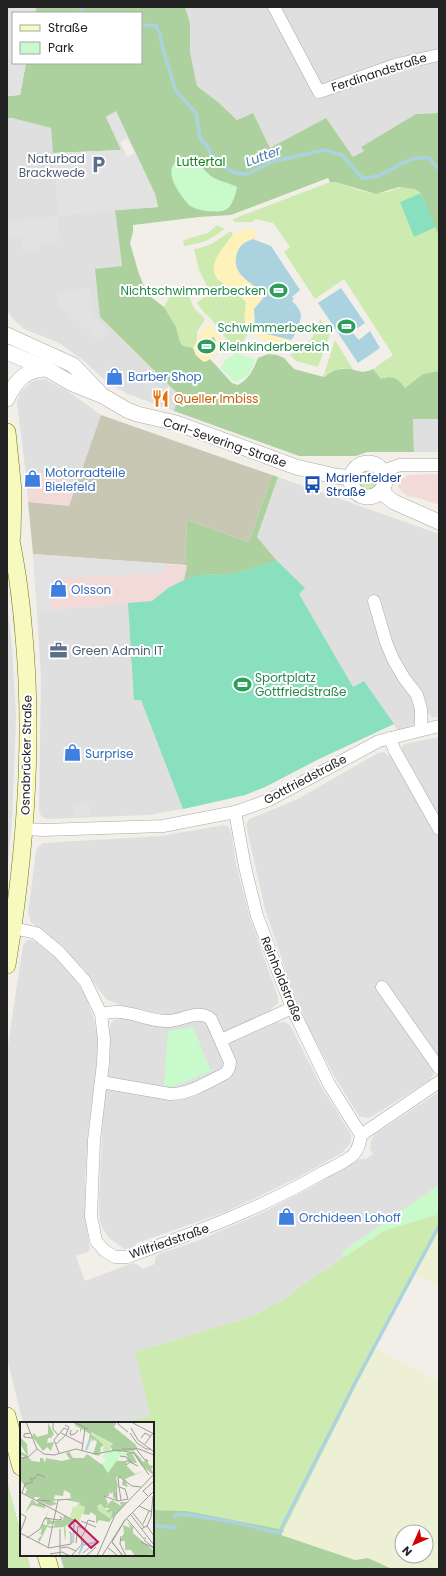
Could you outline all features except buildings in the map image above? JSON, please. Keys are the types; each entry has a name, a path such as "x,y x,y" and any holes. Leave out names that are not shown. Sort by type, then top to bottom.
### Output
{"main road":[{"name":"Osnabrücker Straße","path":"7,432 13,491 12,544"},
{"name":"Osnabrücker Straße","path":"7,523 12,544 21,602 27,682 29,739 25,829 7,965"},
{"path":"7,1416 20,1463"},
{"path":"46,1556 50,1569"}],"street":[{"name":"Ferdinandstraße","path":"274,7 319,92 398,64 439,54"},
{"name":"Carl-Severing-Straße","path":"7,335 73,365 103,396"},
{"name":"Carl-Severing-Straße","path":"7,352 46,369 71,383 103,396 137,414 176,423 287,464 334,476 351,478"},
{"path":"7,399 11,390 23,376 36,369 46,369"},
{"path":"363,463 374,463 383,471 386,482 381,492 370,497 362,496 355,491 351,478 355,469 363,463"},
{"path":"383,471 400,465 439,465"},
{"path":"381,492 394,502 439,522"},
{"path":"374,601 386,642 393,659 417,696 421,709 421,730"},
{"name":"Gottfriedstraße","path":"25,829 43,830 163,826 235,812 269,800 368,746 390,738 439,726"},
{"path":"390,738 394,749 439,829"},
{"name":"Reinholdstraße","path":"235,812 245,867 257,916 292,1008 329,1084 361,1135"},
{"name":"Wilfriedstraße","path":"13,928 36,933 68,961 85,981 101,1014 104,1040 94,1140 91,1216 96,1241 105,1251 115,1257 127,1257 222,1222 255,1208 309,1181 353,1156 359,1146 361,1135"},
{"path":"382,987 439,1068"},
{"path":"221,1040 292,1008"},
{"path":"101,1014 119,1011 164,1021 175,1021 206,1015 211,1019 230,1062 226,1073 187,1092 170,1094 101,1082"},
{"path":"361,1135 439,1082"}],"shaded area":[{"path":"7,7 36,7 35,12 12,12 12,64 26,64 20,95 7,96"},
{"path":"185,7 439,7 439,113 416,114 362,147 364,151 353,158 326,119 270,148 253,113 237,120 218,102 197,86 190,52 190,23"},
{"name":"Naturbad Brackwede","path":"116,111 155,194 158,207 59,215 53,153 121,150 106,117","holes":["127,138 135,153 127,157 120,142"]},
{"path":"7,118 51,128 59,215 115,210 122,266 100,317 179,395 174,411 128,394 107,382 84,361 59,343 24,329 8,312"},
{"path":"58,216 60,241 39,242 39,250 22,251 21,237 7,239 7,221"},
{"path":"90,288 93,314 110,330 99,342 58,304 57,292"},
{"path":"45,379 69,392 101,415 82,469 26,475 17,402 20,393 30,383 36,380"},
{"path":"439,413 439,452 414,452 413,419 438,419"},
{"path":"101,415 272,475 249,542 187,520 185,565 33,554 28,502 69,506"},
{"path":"82,469 69,506 28,502 26,475"},
{"path":"439,474 439,505 415,497 410,497 403,493 398,487 399,481 408,475"},
{"path":"278,477 439,534 439,717 433,718 427,712 416,717 414,724 406,729 397,730 393,724 319,759 265,787 245,795 148,815 47,819 42,817 39,812 41,678 37,611 152,601 184,580 276,561 257,537"},
{"path":"33,554 187,566 184,580 168,588 152,601 37,611"},
{"path":"33,554 165,564 165,573 57,579 51,586 50,590 52,609 37,611"},
{"path":"7,604 12,647 16,717 12,822 7,872"},
{"path":"439,737 439,1062 433,1070 434,1073 430,1080 371,1117 365,1118 359,1116 336,1079 310,1031 292,989 265,909 246,825 249,819 296,800 378,753 384,752 388,755 402,752 402,746 404,744"},
{"path":"89,802 90,815 74,817 73,804"},
{"path":"224,825 228,826 231,831 236,864 250,918 278,997 278,1003 271,1009 278,1023 284,1022 290,1025 322,1088 349,1131 351,1135 351,1142 343,1152 299,1177 253,1199 225,1212 137,1243 131,1249 124,1249 108,1237 103,1229 100,1221 99,1204 103,1108 110,1064 109,1030 111,1023 114,1020 120,1019 122,1006 106,999 82,967 80,969 31,922 28,913 36,852 37,848 43,843 161,836"},
{"path":"27,940 37,941 57,959 73,977 84,992 93,1016 98,1040 98,1053 88,1133 85,1178 85,1216 90,1251 76,1256 85,1281 133,1263 142,1269 155,1264 155,1258 159,1254 197,1241 262,1213 307,1190 360,1159 366,1159 373,1154 370,1149 371,1141 375,1134 439,1092 439,1185 342,1252 344,1257 302,1285 290,1296 253,1316 135,1352 151,1415 128,1422 23,1422 7,1358 7,1052 23,945"},
{"path":"439,1229 439,1287 415,1274"},
{"path":"375,1348 439,1381 439,1569 392,1569 368,1558 355,1560 281,1535"}],"green space":[{"name":"Luttertal","path":"36,7 185,7 190,23 190,52 197,86 218,102 237,120 253,113 270,148 326,118 353,157 364,151 361,147 416,114 439,113 439,236 421,193 414,189 399,187 376,194 335,182 330,182 328,178 231,215 199,217 133,225 130,243 139,274 148,295 164,307 176,327 180,342 183,346 193,348 196,355 201,360 207,361 210,359 232,383 238,385 245,380 251,373 258,358 268,354 277,355 284,358 294,369 324,377 339,369 350,369 364,372 373,369 381,379 392,377 400,382 405,388 423,374 439,371 438,419 413,419 414,452 367,452 356,456 299,456 174,411 179,395 100,317 95,269 122,266 115,210 158,207 155,194 116,112 106,117 122,150 53,153 51,128 7,118 7,96 20,95 26,64 142,64 142,12 35,12"},
{"path":"183,157 188,157 196,161 214,178 237,187 234,199 227,209 223,211 208,211 197,209 188,204 175,185 172,174 173,164"},
{"path":"330,182 335,182 372,193 390,191 403,187 413,189 421,193 400,202 414,236 436,227 439,236 439,371 423,374 405,388 386,377 381,380 373,369 393,355 344,279 315,299 284,252 290,247 273,223 255,219 253,222 234,222 233,219"},
{"path":"421,193 436,227 414,237 400,202"},
{"path":"217,225 224,229 206,241 184,246 183,241 208,233"},
{"path":"231,231 233,235 220,252 217,279 232,288 246,302 246,321 250,331 242,342 235,346 232,346 197,303 210,292 199,270 194,249 209,245"},
{"path":"186,290 194,308 205,319 197,332 197,341 193,348 183,346 180,342 176,327 164,307 169,298"},
{"path":"320,319 330,334 318,367 296,361 290,355 302,349 310,341"},
{"path":"335,340 354,371 343,368 333,371 323,377"},
{"path":"237,353 254,359 255,362 248,375 237,382 233,381 221,368 225,360"},
{"path":"369,470 376,473 379,480 376,487 369,490 362,487 359,480 362,473"},
{"path":"272,475 278,477 257,537 277,561 232,574 202,575 184,580 187,566 185,565 187,520 249,542"},
{"name":"Sportplatz Gottfriedstraße","path":"277,561 305,588 299,594 353,687 364,681 394,724 319,759 265,787 245,795 183,809 141,700 134,700 128,603 152,601 168,588 184,580 201,575 232,574"},
{"path":"193,1027 211,1071 172,1087 164,1086 168,1031"},
{"path":"439,1185 439,1214 385,1230 344,1257 342,1252"},
{"path":"439,1214 439,1229 375,1348 284,1530 187,1511 154,1510 154,1422 128,1422 150,1415 135,1352 253,1316 290,1296 302,1285 385,1230"},
{"path":"7,1480 20,1529 20,1556 27,1556 31,1569 7,1569"},
{"path":"154,1510 187,1511 284,1530 281,1535 355,1560 368,1558 392,1569 64,1569 60,1556 154,1556"}],"sand":[{"path":"250,229 256,231 256,237 244,243 264,294 255,310 255,325 263,333 291,340 287,347 277,346 270,343 252,332 244,320 246,302 214,273 214,266 217,257 230,238 238,232"},
{"path":"210,325 225,343 224,346 204,362 196,355 193,348 202,330"}],"water":[{"name":"Nichtschwimmerbecken","path":"253,239 271,246 300,290 292,297 294,299 292,301 299,309 301,315 298,328 291,340 263,333 255,325 254,309 264,297 264,294 243,277 239,272 236,261 237,253 241,246"},
{"name":"Schwimmerbecken","path":"341,288 365,323 352,332 359,340 370,331 380,348 358,363 318,303"},
{"name":"Kleinkinderbereich","path":"214,337 216,341 212,346 212,351 206,355 200,349 200,343"}],"waterway":[{"name":"Lutter","path":"80,7 83,12"},
{"name":"Lutter","path":"142,25 156,26 160,34 162,46 176,91 196,113 200,138 208,147 210,154 226,168 235,173 247,174 274,161 325,150 342,155 362,178 371,178 403,163 419,158 429,158 439,170"},
{"path":"175,1517 177,1514 190,1515 233,1522 279,1533 355,1383 439,1226"},
{"path":"154,1525 175,1528 175,1526"}],"place":[{"name":"Naturbad Brackwede","path":"98,165"},
{"name":"Nichtschwimmerbecken","path":"279,290"},
{"name":"Schwimmerbecken","path":"346,327"},
{"name":"Kleinkinderbereich","path":"206,346"},
{"name":"Barber Shop","path":"115,376"},
{"name":"Queller Imbiss","path":"161,398"},
{"name":"Motorradteile Bielefeld","path":"32,479"},
{"name":"Marienfelder Straße","path":"313,484"},
{"name":"Olsson","path":"58,589"},
{"name":"Green Admin IT","path":"59,650"},
{"name":"Sportplatz Gottfriedstraße","path":"242,684"},
{"name":"Surprise","path":"72,753"},
{"name":"Orchideen Lohoff","path":"286,1217"}]}
